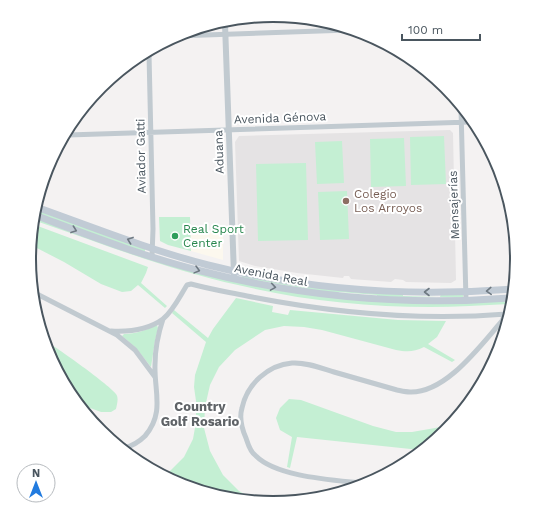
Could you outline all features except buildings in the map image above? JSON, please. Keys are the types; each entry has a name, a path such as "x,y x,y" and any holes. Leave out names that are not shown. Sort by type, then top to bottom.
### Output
{"main road":[{"name":"Avenida Real","path":"41,209 152,248 208,265 309,284 404,292 466,292 508,289"},
{"name":"Avenida Real","path":"40,217 152,257 200,271 273,287 348,298 414,301 507,298"}],"street":[{"name":"Aduana","path":"225,27 235,279"},
{"path":"196,35 335,30"},
{"name":"Aviador Gatti","path":"149,57 152,257"},
{"name":"Mensajerías","path":"461,115 466,300"},
{"name":"Avenida Génova","path":"71,135 466,122"},
{"path":"111,331 124,332 136,330 148,327 163,319 187,285 191,284 274,301 362,312 456,317 504,314"},
{"path":"39,295 98,326 111,331 135,350 155,377"},
{"path":"127,447 140,441 156,419 158,399 155,377 155,353 163,319"},
{"path":"355,482 288,473 272,467 255,456 248,446 242,426 241,410 251,388 261,375 279,366 297,363 398,390 411,392 426,389 443,381 455,371 502,321"}],"shaded area":[{"name":"Colegio Los Arroyos","path":"450,130 453,133 456,280 451,283 406,282 395,279 391,282 351,279 349,276 344,276 343,278 297,273 255,266 239,261 235,142 239,136"},
{"path":"223,231 223,260 191,251 190,232"}],"green space":[{"path":"444,136 446,184 411,185 410,137"},
{"path":"404,138 406,186 371,187 370,139"},
{"path":"342,141 344,183 317,184 315,142"},
{"path":"306,163 308,240 258,241 256,164"},
{"path":"347,191 349,239 320,240 318,192"},
{"path":"41,211 145,248 145,251 143,252 40,215"},
{"path":"40,217 200,271 348,298 507,298 506,304 406,307 309,299 212,279 39,222"},
{"name":"Real Sport Center","path":"159,217 190,217 191,251 168,245 160,241"},
{"path":"38,226 148,267 141,283 167,306 165,308 138,285 131,291 122,292 101,284 36,248"},
{"path":"242,275 403,294 403,296 440,297 377,297 377,295 339,292 338,294 242,278"},
{"path":"441,294 463,295 463,297 440,297"},
{"path":"236,298 273,306 272,312 288,315 290,310 398,320 446,321 437,337 428,344 455,360 452,362 424,347 410,351 396,350 322,330 304,327 284,326 265,330 235,350 219,367 210,385 205,407 204,428 210,451 223,475 239,491 247,495 242,495 212,489 168,473 184,457 193,439 196,422 194,387 195,375 206,342 172,313 174,310 208,338"},
{"path":"157,325 158,328 151,367 136,348 122,336 124,334 141,331"},
{"path":"52,346 82,366 116,394 118,401 116,409 111,412 101,412 87,407 85,404 67,378"},
{"path":"289,399 301,400 373,426 396,432 412,432 442,426 416,450 297,437 290,468 287,467 292,437 280,430 276,418 280,408"}],"place":[{"name":"Colegio Los Arroyos","path":"346,201"},
{"name":"Real Sport Center","path":"175,236"}],"district":[{"name":"Country Golf Rosario","path":"200,414"}]}
